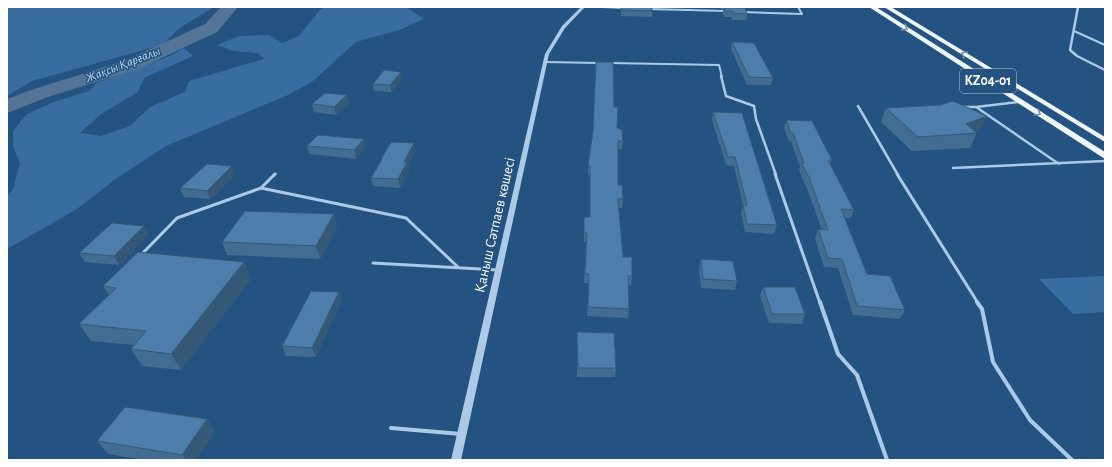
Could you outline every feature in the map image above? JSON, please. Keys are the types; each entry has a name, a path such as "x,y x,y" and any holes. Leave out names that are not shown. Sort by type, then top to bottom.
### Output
{"main road":[{"name":"KZ04-01","path":"872,7 1105,156"},
{"name":"KZ04-01","path":"886,7 1105,140"},
{"path":"988,81 1007,80"}],"street":[{"name":"Қаныш Сәтпаев көшесі","path":"456,460 547,54 563,27 583,7"},
{"path":"1078,7 1070,50 1077,56 1105,70"}],"lane":[{"path":"602,7 630,8"},
{"path":"739,12 802,14 798,7"},
{"path":"644,8 680,8 732,12"},
{"path":"1074,31 1105,45"},
{"path":"545,62 719,66 726,96 754,106 756,119 838,354 857,375 887,460"},
{"path":"960,107 976,107 1019,102"},
{"path":"858,106 909,195 982,309 993,362 1030,420 1072,460"},
{"path":"976,107 1059,164"},
{"path":"953,168 1105,161"},
{"path":"137,260 177,218 261,188 275,174"},
{"path":"261,188 406,218 459,268"},
{"path":"373,263 498,270"},
{"path":"391,428 462,434"}],"shaded area":[{"path":"7,7 214,7 181,27 162,45 32,81 7,96"},
{"path":"325,7 406,7 424,19 399,30 356,42 313,81 288,95 166,146 117,178 77,209 7,249 7,196 13,189 20,163 13,146 13,131 27,114 54,102 89,91 96,83 170,56 184,48 193,56 144,78 138,92 101,114 80,133 101,136 130,126 150,107 185,92 189,81 264,59 258,53 233,51 217,45 239,36 269,35 282,43 299,36 319,11"},
{"path":"1105,276 1105,312 1073,314 1039,279"}],"building":[{"path":"621,7 652,7 652,11 621,10"},
{"path":"724,8 745,8 747,14 725,11"},
{"path":"732,42 754,43 773,78 749,77"},
{"path":"596,62 613,62 614,107 618,107 617,128 622,130 623,141 618,141 618,185 622,185 623,199 618,199 623,257 632,257 632,276 628,276 629,309 588,307 589,274 585,274 587,233 584,233 584,217 590,217 590,166 588,166 593,130"},
{"path":"384,70 401,72 390,85 373,84"},
{"path":"325,93 347,95 334,107 312,104"},
{"path":"953,101 987,116 966,124 977,133 918,137 886,108 940,105"},
{"path":"713,112 742,113 777,225 747,224 743,205 747,205 735,157 728,157"},
{"path":"786,120 812,121 832,160 828,160 854,210 841,209 867,274 890,276 905,310 857,306 842,259 828,258 818,229 828,230 809,177 801,163 804,163 793,133 791,133"},
{"path":"318,135 364,139 354,150 307,146"},
{"path":"391,142 414,143 404,162 407,162 398,179 371,178 381,159"},
{"path":"207,164 232,166 207,191 180,188"},
{"path":"245,211 334,214 316,246 222,242"},
{"path":"112,223 144,226 114,256 79,253"},
{"path":"138,252 244,262 171,354 131,349 146,331 79,324 116,288 103,286"},
{"path":"701,259 733,261 737,281 703,279"},
{"path":"763,287 795,287 805,314 772,314"},
{"path":"311,291 339,292 312,348 282,346"},
{"path":"577,332 614,333 616,368 578,368"},
{"path":"125,407 207,419 182,455 97,441"}],"waterway":[{"name":"Жақсы Қарғалы","path":"7,107 41,93 131,65 211,28 230,7"}]}
